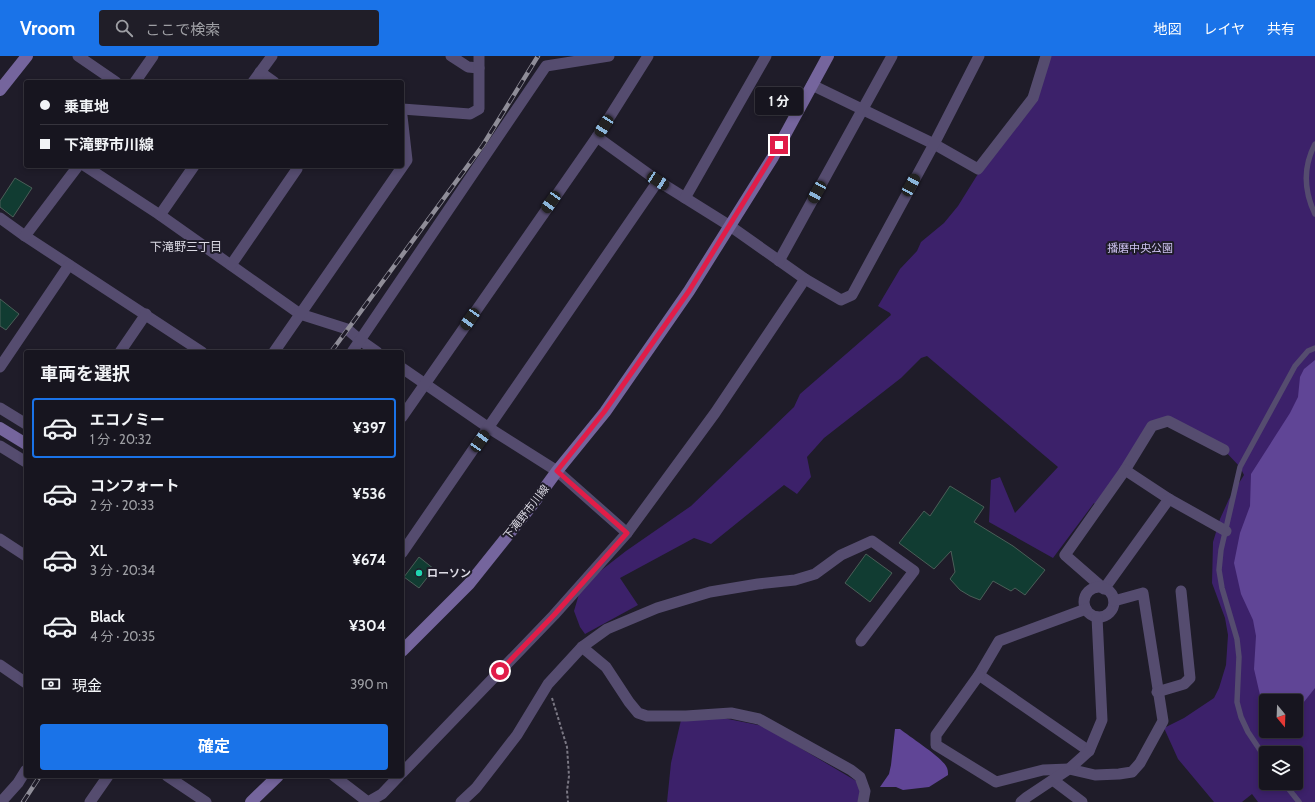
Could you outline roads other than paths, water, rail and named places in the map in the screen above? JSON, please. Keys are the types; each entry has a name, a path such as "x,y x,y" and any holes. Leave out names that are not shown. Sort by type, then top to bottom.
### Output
{"main road":[{"path":"0,90 27,56"},
{"name":"下滝野市川線","path":"404,649 469,584 614,399 689,291 730,226 773,157 828,56"},
{"path":"0,428 24,443"},
{"path":"252,802 276,778"}],"street":[{"path":"78,56 113,80"},
{"path":"136,80 153,56"},
{"path":"254,80 272,56"},
{"path":"451,56 468,67 479,68"},
{"path":"404,109 470,114 479,108 479,56"},
{"path":"353,350 546,66 609,56"},
{"path":"404,414 597,137 648,56"},
{"path":"685,198 766,56"},
{"path":"779,261 892,56"},
{"path":"597,137 658,181 730,226 805,279 841,300 852,295 934,144 979,56"},
{"path":"812,85 934,144 978,168 1033,98 1046,56"},
{"path":"260,72 271,80"},
{"path":"404,134 407,160 404,164"},
{"path":"25,236 76,168"},
{"path":"88,168 160,215 300,314 347,329 375,350"},
{"path":"160,215 193,168"},
{"path":"231,265 297,168"},
{"path":"275,350 401,168"},
{"path":"404,550 658,181"},
{"path":"0,218 199,350"},
{"path":"2,360 69,265"},
{"path":"404,771 554,615 627,533 715,413 805,279"},
{"path":"121,350 146,314"},
{"path":"404,369 489,428 557,471 627,533"},
{"path":"0,408 24,423"},
{"path":"1104,589 1092,589 1085,598 1084,604 1086,609 1090,614 1097,617 1104,616 1113,608 1114,601 1111,593 1104,589 1065,555 1125,470 1152,426 1168,421 1224,450"},
{"path":"0,446 24,461"},
{"path":"1125,470 1169,499 1226,531"},
{"path":"1104,589 1169,499"},
{"path":"0,540 24,555"},
{"path":"461,802 476,788 517,735 548,684 582,647 607,629 657,608 710,592 758,584 795,580 815,574 841,555 872,541 914,571 861,641"},
{"path":"1157,692 1184,684 1190,678 1181,591"},
{"path":"1086,609 999,641 979,675 936,735 936,745 996,782 1043,770 1070,769 1095,775 1132,772 1140,764 1163,721 1157,692 1143,593 1114,601"},
{"path":"1021,802 1070,769 1089,751 1102,720 1097,617"},
{"path":"582,647 606,667 638,713 647,716 686,716 731,713 759,719 851,770 860,777 865,791 863,802"},
{"path":"0,665 24,682"},
{"path":"979,675 1089,751"},
{"path":"1,802 18,783 24,773"},
{"path":"90,802 107,778"},
{"path":"170,778 206,802"},
{"path":"337,778 368,802 382,794 397,778"},
{"path":"1053,780 1082,802"}],"lane":[{"path":"1315,144 1307,166 1306,182 1309,202 1315,214"},
{"path":"1259,749 1248,732 1241,717 1237,702 1239,657 1238,639 1222,588 1219,570 1221,550 1240,467 1295,366 1308,351 1315,348"},
{"path":"1290,790 1299,802"}],"railway":[{"path":"332,350 483,145 538,56"},
{"path":"23,802 39,778"}],"place":[{"name":"ローソン","path":"419,573"}],"district":[{"name":"下滝野三丁目","path":"186,247"}],"park label":[{"name":"播磨中央公園","path":"1140,248"}]}
